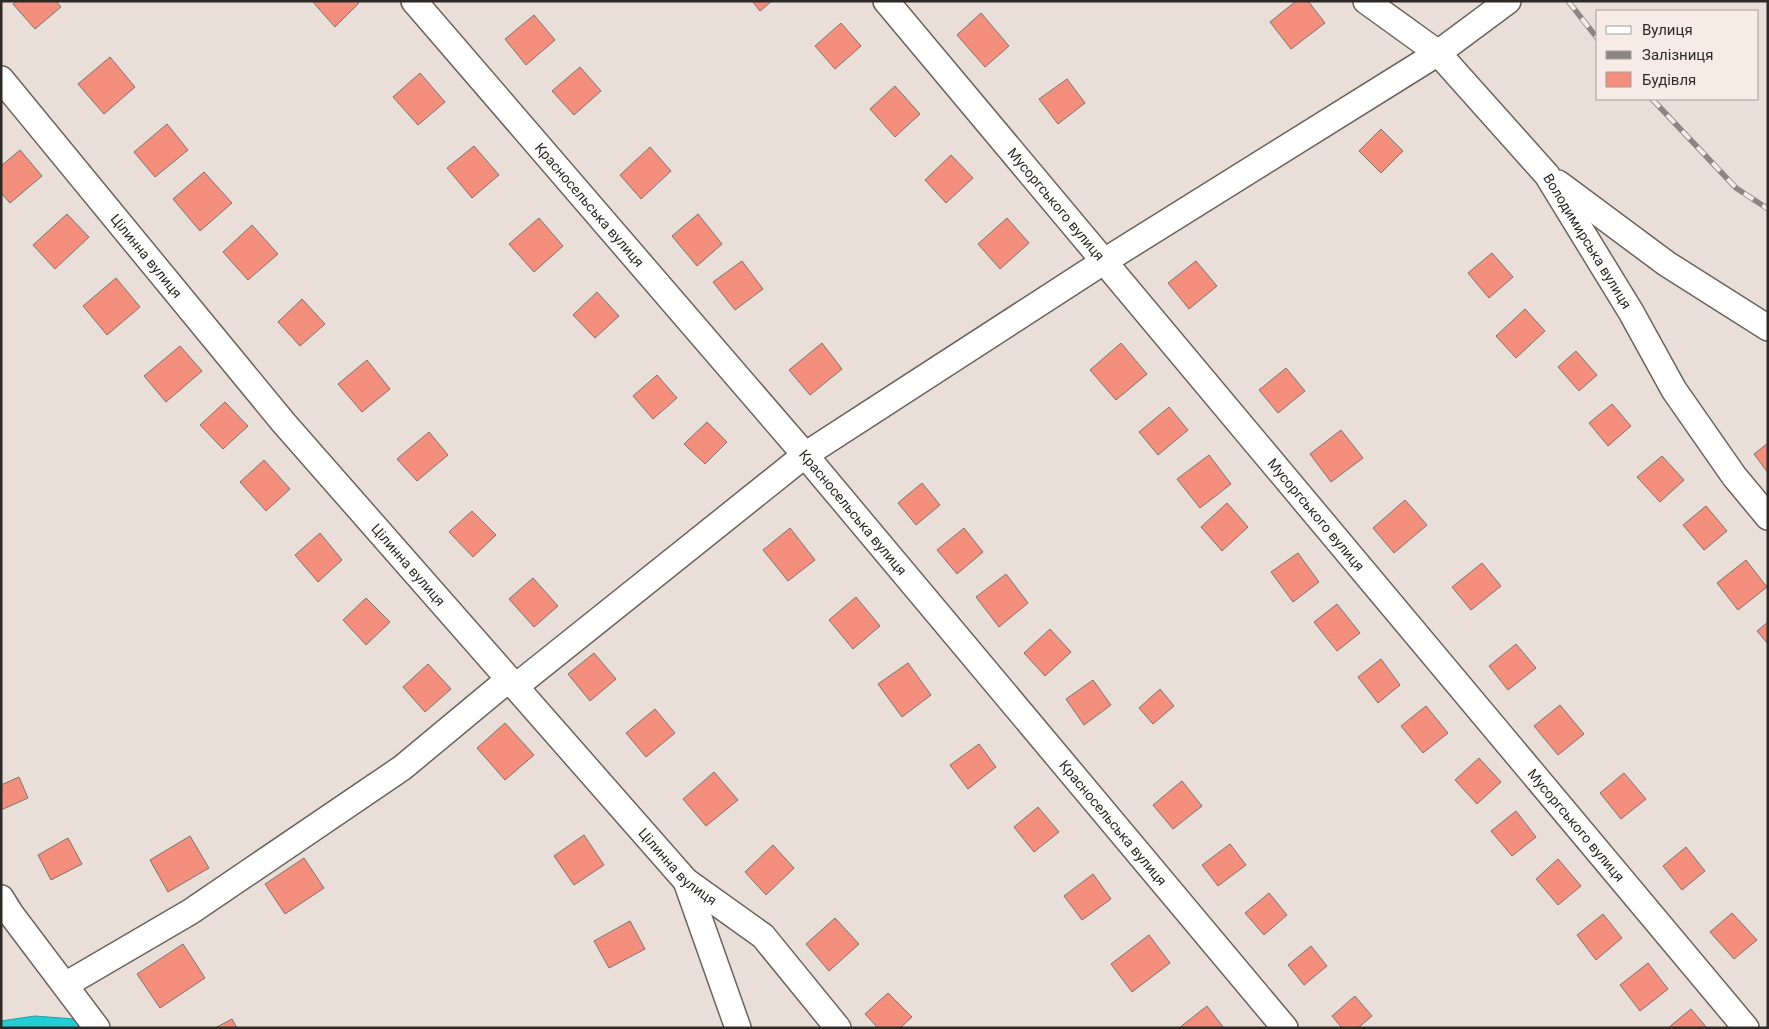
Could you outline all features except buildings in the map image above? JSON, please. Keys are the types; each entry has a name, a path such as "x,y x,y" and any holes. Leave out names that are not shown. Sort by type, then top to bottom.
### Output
{"street":[{"name":"Красносельська вулиця","path":"414,1 805,456 1285,1028"},
{"name":"Мусоргського вулиця","path":"886,1 1746,1028"},
{"name":"Володимирська вулиця","path":"1366,1 1438,53 1547,175 1631,312 1674,390 1734,476 1768,517"},
{"path":"65,985 190,912 402,768 805,456 1103,262 1438,53 1508,1"},
{"name":"Цілинна вулиця","path":"1,79 283,422 686,882 763,936 838,1028"},
{"path":"1547,175 1667,264 1768,328"},
{"path":"686,882 738,1028"},
{"path":"1,898 97,1028"}],"water":[{"path":"35,1016 74,1019 80,1028 1,1028 1,1021"}],"railway":[{"path":"1568,1 1596,36"},
{"path":"1653,100 1736,188 1768,209"}]}
